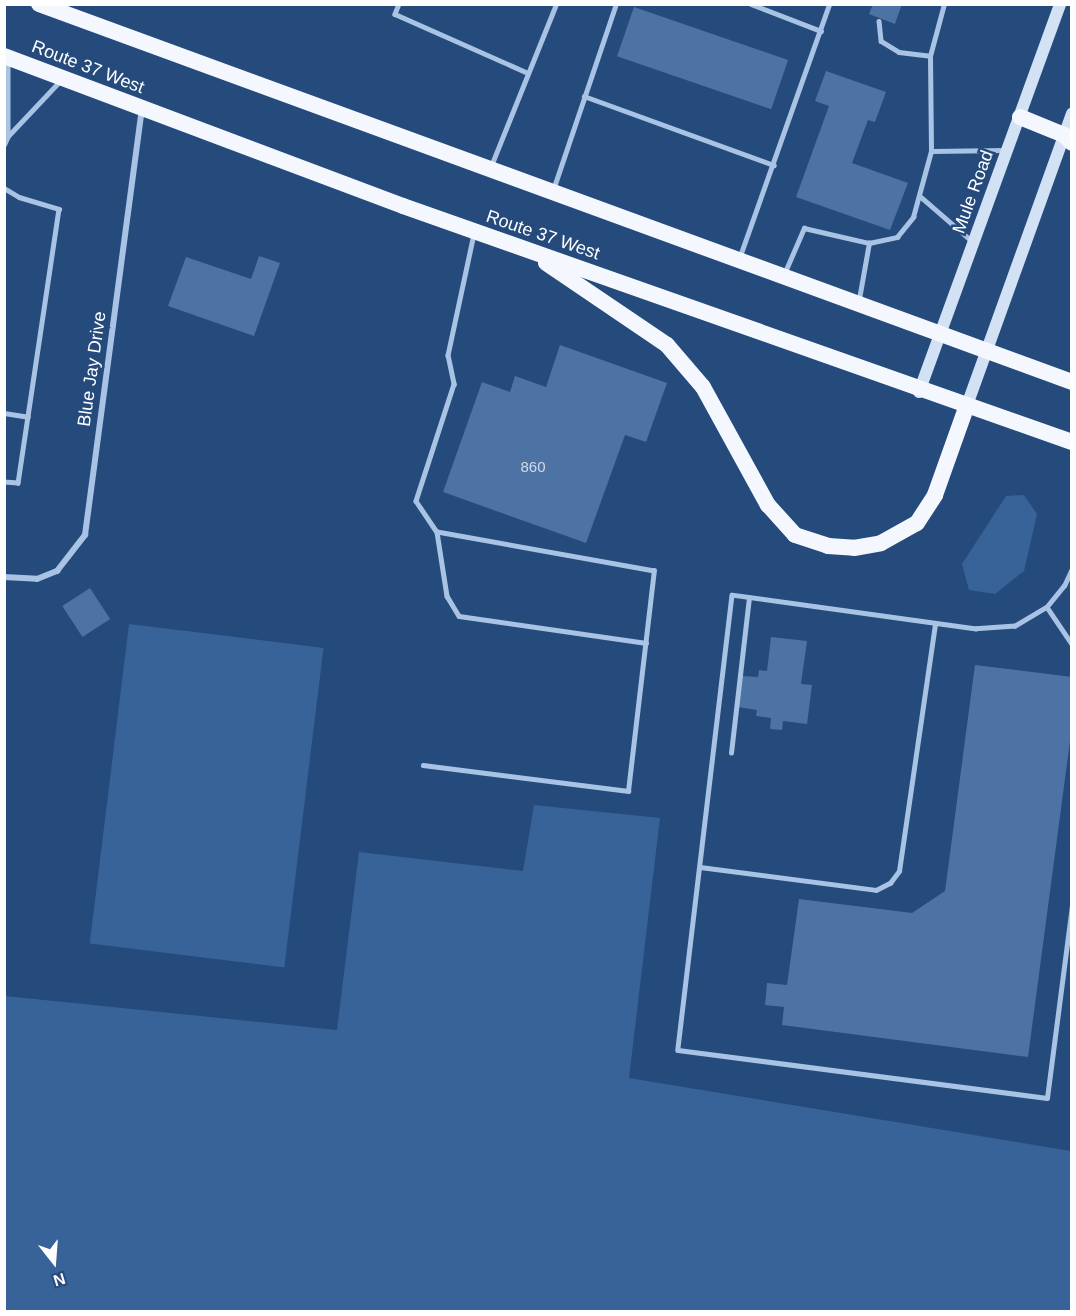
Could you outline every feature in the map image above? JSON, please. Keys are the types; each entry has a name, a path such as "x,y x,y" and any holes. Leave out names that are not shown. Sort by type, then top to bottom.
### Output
{"highway":[{"path":"39,4 1071,382"},
{"name":"Route 37 West","path":"6,57 474,231 920,392 1071,442"},
{"path":"1020,117 1068,139"},
{"path":"525,248 667,345 703,387 768,505 795,535 828,546 854,548 881,543 916,523 935,495 966,408"}],"main road":[{"name":"Mule Road","path":"920,392 1060,4"},
{"path":"966,408 1068,139 1071,114"}],"street":[{"name":"Blue Jay Drive","path":"4,577 37,579 57,571 84,535 142,108"}],"lane":[{"path":"399,4 395,14 458,38 528,73"},
{"path":"489,170 556,4"},
{"path":"552,193 616,4"},
{"path":"752,4 821,31"},
{"path":"738,261 774,165 829,4"},
{"path":"782,278 804,228 869,243 897,237 913,217 921,197 931,151 930,56 944,4"},
{"path":"879,21 881,41 899,52 930,56"},
{"path":"6,57 8,136"},
{"path":"4,145 8,136 62,78"},
{"path":"584,96 774,165"},
{"path":"931,151 1008,150"},
{"path":"4,189 19,197 59,209 18,483 4,482"},
{"path":"921,197 974,242"},
{"path":"474,231 448,355 454,384 416,501 437,532 447,596 459,616 646,643"},
{"path":"858,305 869,243"},
{"path":"4,413 28,417"},
{"path":"423,765 628,791 654,571 437,532"},
{"path":"1071,570 1065,585 1047,608 1015,626 976,629 732,595 678,1050 1047,1098 1071,905"},
{"path":"730,753 749,598"},
{"path":"1047,608 1071,644"},
{"path":"700,867 876,890 890,883 899,871 935,624"}],"shaded area":[{"path":"1024,495 1037,514 1024,571 995,594 969,590 962,564 1006,496"},
{"path":"129,624 324,648 284,967 90,944"},
{"path":"534,805 660,818 629,1078 1071,1151 1071,1311 5,1311 5,996 337,1030 359,852 523,871"}],"building":[{"path":"873,4 902,4 895,24 869,14"},
{"path":"634,7 788,60 771,109 617,56"},
{"path":"826,71 886,92 875,122 868,120 852,163 908,183 890,230 796,197 829,106 815,101"},
{"path":"259,256 280,263 254,336 168,306 186,257 251,279"},
{"path":"560,345 667,383 646,442 625,435 586,543 443,492 482,382 510,392 515,376 546,387"},
{"path":"90,588 110,619 82,637 62,606"},
{"path":"771,637 807,641 801,684 812,685 807,724 783,721 782,730 770,729 771,718 756,716 757,710 738,707 742,676 758,677 759,670 767,671"},
{"path":"975,665 1072,677 1072,726 1028,1057 782,1025 784,1007 765,1005 767,983 787,985 799,899 912,913 945,891"}]}
